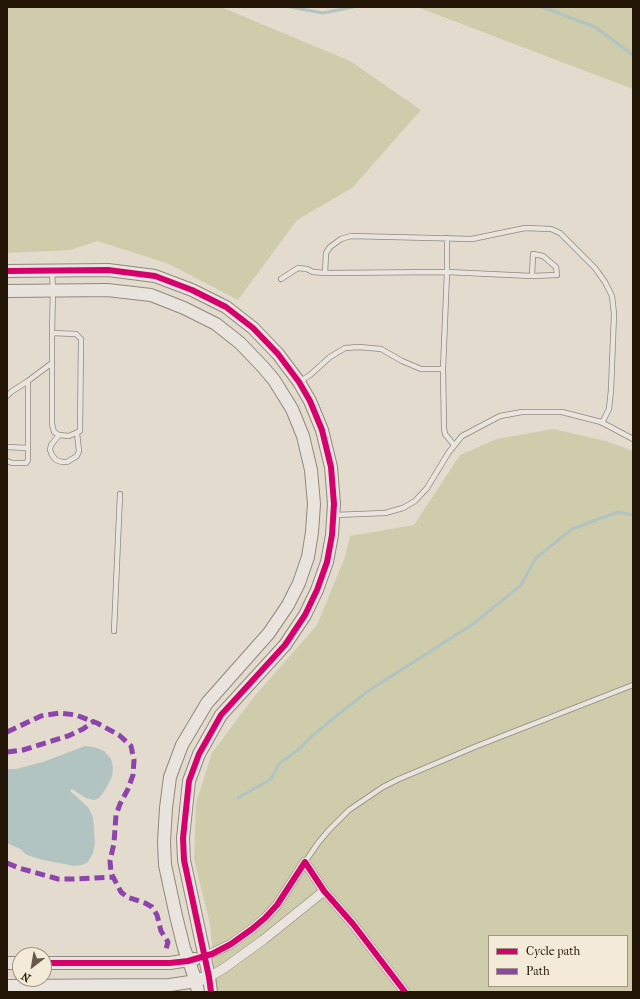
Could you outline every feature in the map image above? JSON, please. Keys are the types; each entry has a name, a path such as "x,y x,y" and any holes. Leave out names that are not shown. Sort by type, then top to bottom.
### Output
{"street":[{"path":"7,271 108,270 155,276 192,290 226,308 253,328 278,354 299,382 310,400 322,430 331,467 334,504 332,535 326,562 317,590 305,615 285,645 221,715 199,754 189,781 183,838 184,860 211,992"},
{"path":"7,291 107,290 151,295 184,308 216,324 240,343 274,380 292,409 303,436 311,470 314,504 308,557 299,583 288,605 269,633 207,702 182,745 170,777 164,842 165,865 176,916 197,986"},
{"path":"52,963 170,963 204,957 231,944 265,918 277,905 305,862 324,891 405,992"},
{"path":"7,986 197,986 209,977 224,969 263,940 324,891"}],"lane":[{"path":"325,273 326,253 330,247 341,239 351,236 472,238 525,228 551,229 560,233 595,268 605,282 612,296 614,314 611,390 608,409 602,423"},
{"path":"447,238 448,272 443,369 445,434 454,445"},
{"path":"281,279 298,268 325,273 448,272 532,276 557,275 556,267 543,256 533,254 532,276"},
{"path":"52,270 53,290 52,333 52,424 54,432 59,435 69,436 80,431 81,339 76,334 52,333"},
{"path":"299,382 310,375 330,357 345,348 360,347 381,349 402,361 421,369 443,369"},
{"path":"7,396 52,363"},
{"path":"7,461 26,464 28,460 28,381"},
{"path":"333,515 385,512 409,505 415,501 427,488 449,452 462,436 500,416 515,413 562,412 602,423 633,439"},
{"path":"59,435 51,445 50,450 56,460 67,462 77,456 79,450 77,432"},
{"path":"7,447 28,448"},
{"path":"114,631 120,494"},
{"path":"305,862 329,830 349,810 383,787 477,746 633,685"}],"shaded area":[{"path":"7,7 221,7 350,61 421,110 352,188 297,220 238,300 169,264 98,241 70,250 7,253"},
{"path":"417,7 633,7 633,89"},
{"path":"553,429 606,441 633,451 633,992 217,992 210,924 194,859 196,803 212,753 253,698 317,625 345,557 350,536 414,525 460,455 497,439"},
{"path":"85,746 94,747 104,751 111,759 113,768 112,777 99,798 94,800 86,798 72,789 70,791 88,807 93,817 95,843 93,853 88,862 75,866 43,860 27,855 20,849 7,843 7,769 16,769 43,762"}],"waterway":[{"path":"290,7 323,13 353,7"},
{"path":"542,7 595,27 633,55"},
{"path":"238,798 271,779 279,764 298,750 311,737 368,691 473,624 521,585 536,558 572,529 618,512 633,515"}],"marked path":[{"path":"7,732 41,716 60,713 76,715 97,723 119,735 131,746 134,760 133,775 116,815 114,843 110,861 111,873 121,892 127,897 152,907 157,915 161,931 168,942 166,949 167,953"},
{"path":"7,752 23,750 68,736 83,729 94,721"},
{"path":"7,863 58,879 113,877"}],"cycle path":[{"path":"7,271 108,270 155,276 192,290 226,307 253,328 278,354 299,382 310,401 322,430 331,467 334,504 332,535 327,562 317,590 305,615 285,645 221,715 199,754 189,781 183,838 184,860 211,992"},
{"path":"52,963 170,963 188,961 212,954 231,944 265,918 277,905 305,862 324,891 353,924 405,992"}]}
